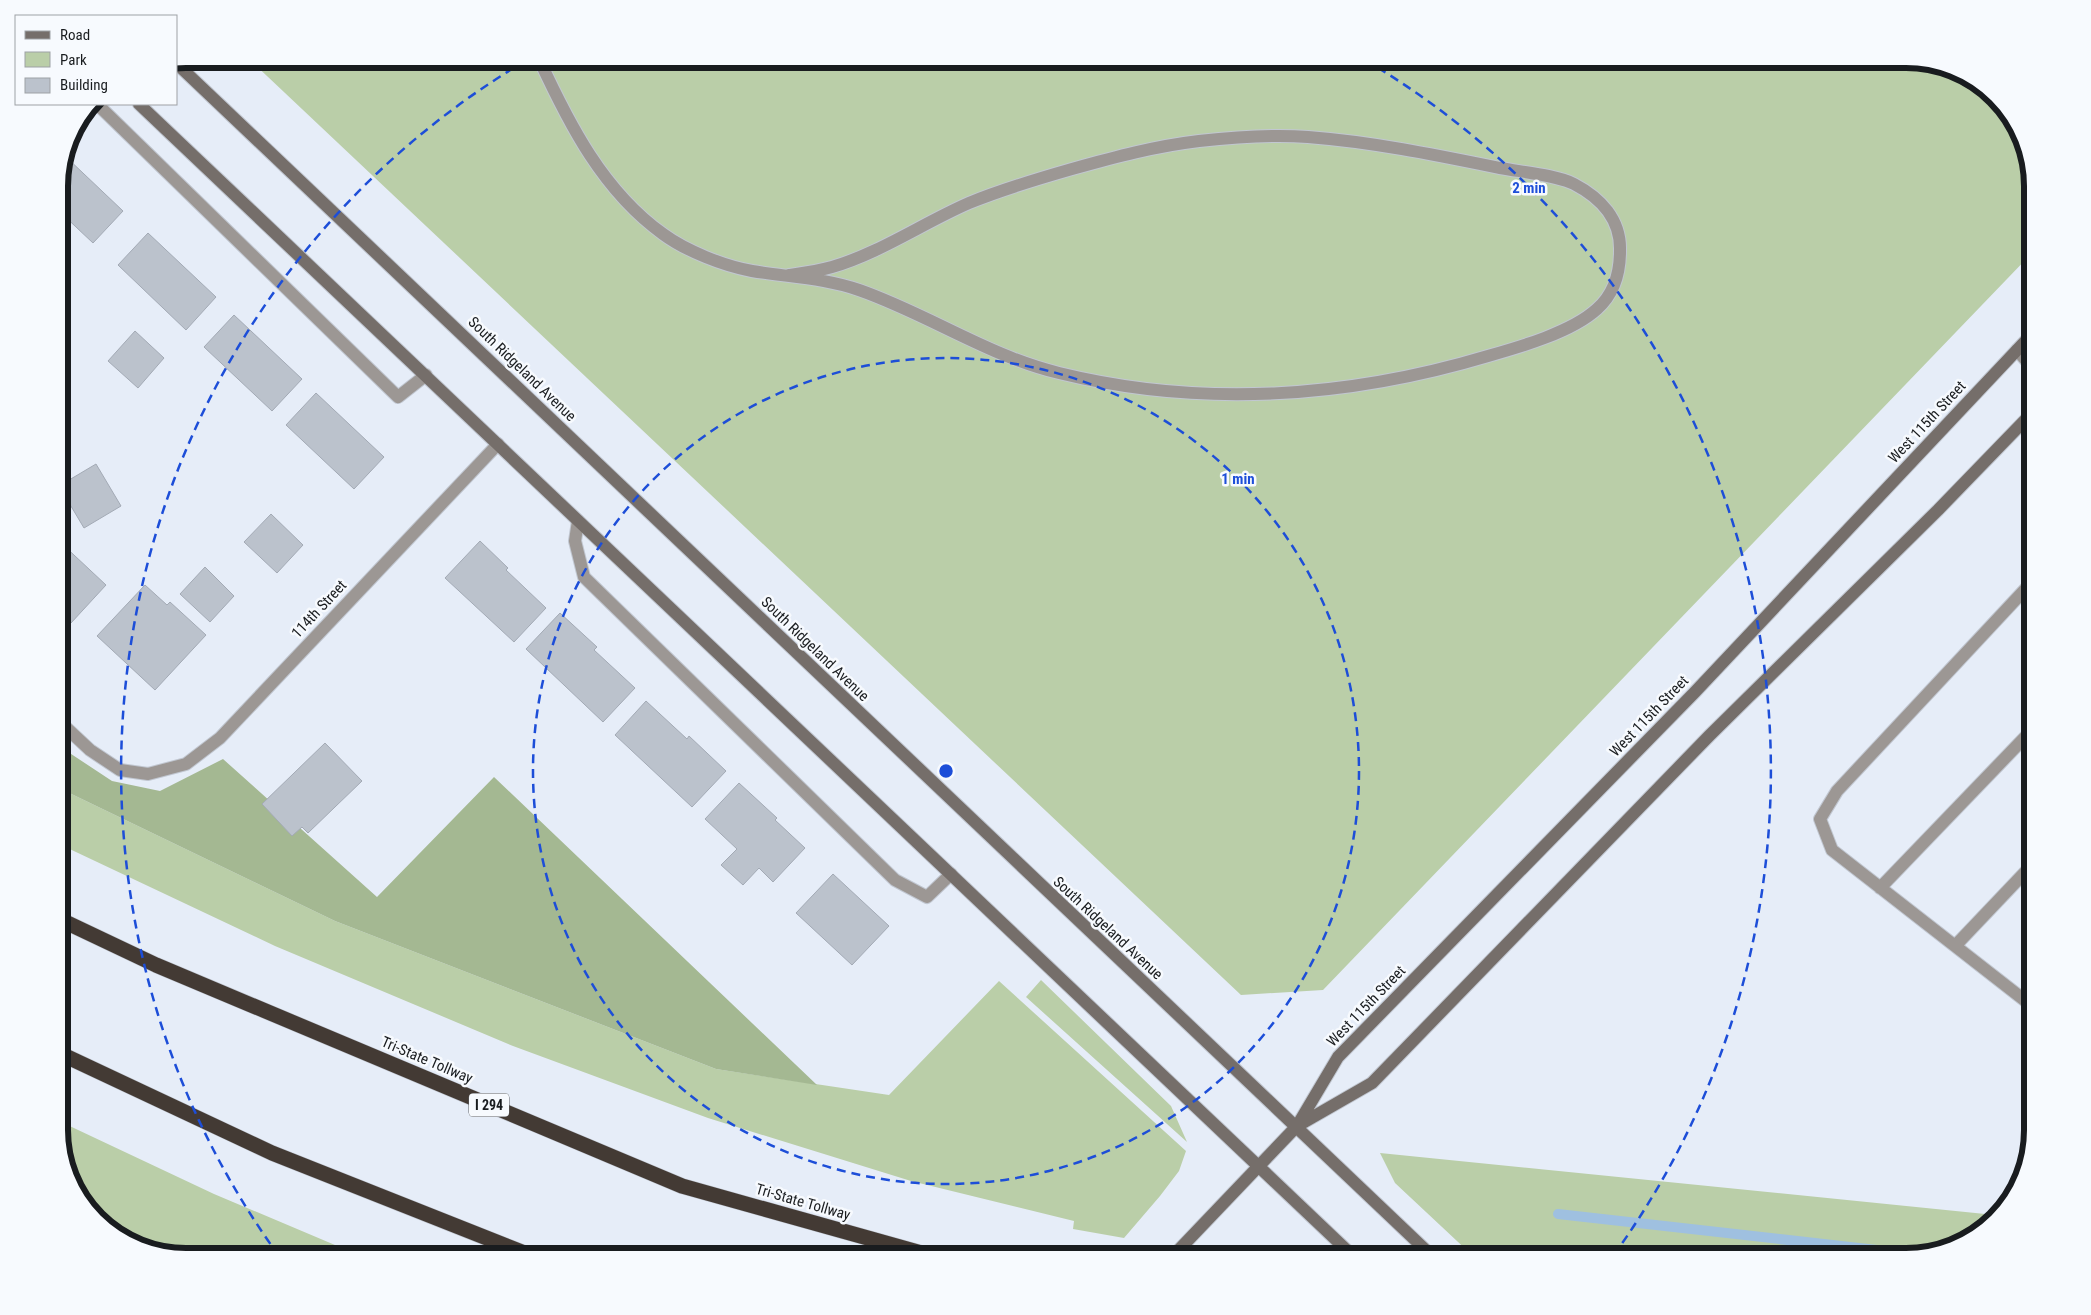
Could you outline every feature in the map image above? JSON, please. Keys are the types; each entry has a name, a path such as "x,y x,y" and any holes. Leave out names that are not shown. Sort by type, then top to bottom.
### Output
{"highway":[{"name":"Tri-State Tollway","path":"68,923 156,965 682,1186 903,1248"},
{"path":"68,1057 272,1153 512,1248"}],"main road":[{"name":"South Ridgeland Avenue","path":"182,68 1136,977 1297,1126 1424,1248"},
{"path":"140,105 1344,1248"},
{"name":"West 115th Street","path":"1181,1248 1297,1126 1338,1058 1695,692 2023,343"},
{"name":"West 115th Street","path":"1297,1126 1372,1082 1708,736 1938,510 2023,421"}],"street":[{"path":"544,68 575,131 597,168 630,206 665,236 708,258 748,271 789,275 854,288 894,304 1002,355 1055,372 1107,383 1172,393 1287,394 1349,387 1411,377 1520,347 1565,328 1594,312 1608,296 1618,278 1620,233 1607,208 1570,181 1407,149 1304,136 1247,137 1143,149 1015,185 967,204 865,254 831,268 789,275"},
{"path":"99,106 398,397 426,375"},
{"path":"2017,350 2023,357"},
{"name":"114th Street","path":"68,729 90,750 120,770 148,774 186,764 220,738 498,444"},
{"path":"578,521 575,541 584,577 895,880 926,897 951,874"},
{"path":"2023,591 1837,791 1820,819 1832,850 2024,1000"},
{"path":"1880,888 2024,739"},
{"path":"1955,946 2024,875"}],"green space":[{"path":"259,68 1905,68 1921,69 1951,76 1983,97 2004,120 2011,133 2021,162 2023,178 2023,262 1323,990 1241,995"},
{"path":"68,752 112,781 160,791 223,759 377,897 494,777 817,1085 716,1069 335,921 68,792"},
{"path":"68,792 335,921 716,1069 889,1095 999,981 1186,1151 1179,1171 1124,1238 1073,1229 1074,1221 911,1181 708,1118 513,1046 275,946 68,848"},
{"path":"1041,980 1171,1106 1187,1142 1026,997"},
{"path":"68,1125 214,1194 342,1248 186,1248 142,1240 126,1232 102,1213 83,1188 76,1175 72,1160"},
{"path":"1380,1153 1988,1214 1964,1232 1951,1239 1905,1248 1464,1248 1395,1183"}],"building":[{"path":"70,161 123,211 93,243 68,219 68,178"},
{"path":"148,233 216,297 186,330 118,265"},
{"path":"234,315 302,379 272,411 204,347"},
{"path":"135,331 164,358 138,388 108,361"},
{"path":"316,393 384,457 354,489 286,425"},
{"path":"96,464 121,506 84,528 68,501 68,481"},
{"path":"271,514 303,545 277,573 244,542"},
{"path":"480,541 508,568 506,570 546,608 514,642 445,578"},
{"path":"68,549 106,585 71,623 68,620"},
{"path":"205,567 234,596 210,622 180,594"},
{"path":"145,585 167,605 170,602 206,635 155,690 97,636"},
{"path":"560,613 597,647 594,650 635,688 603,722 526,649"},
{"path":"646,701 687,739 689,736 726,771 692,807 615,735"},
{"path":"325,743 362,781 308,833 302,827 292,836 262,804"},
{"path":"739,783 777,818 775,820 805,848 773,882 759,868 743,885 721,865 737,849 705,819"},
{"path":"833,874 889,926 852,965 796,913"}],"waterway":[{"path":"1558,1214 1859,1248"}]}
